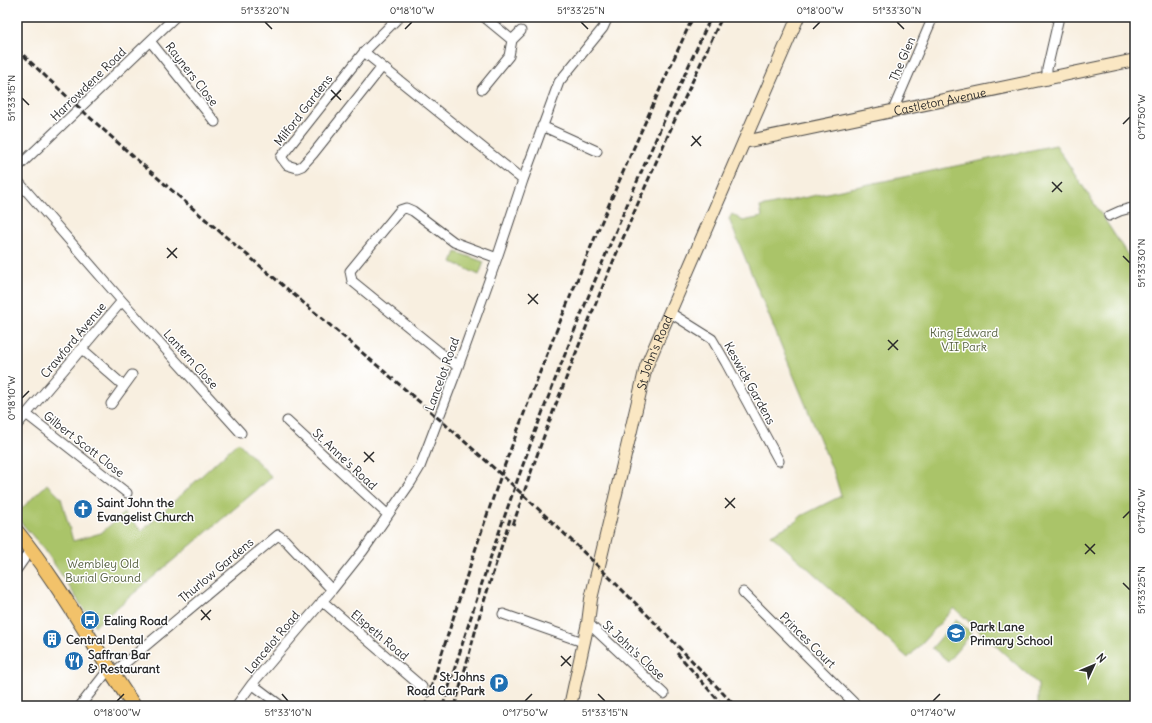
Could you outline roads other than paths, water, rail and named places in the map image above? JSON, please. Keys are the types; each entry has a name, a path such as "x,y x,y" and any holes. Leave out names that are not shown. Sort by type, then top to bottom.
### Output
{"main road":[{"path":"17,532 31,549 70,606 110,671 134,706"}],"street":[{"name":"Milford Gardens","path":"382,67 302,166 296,168 287,165 281,158 364,52 399,17"},
{"path":"484,17 512,40"},
{"name":"Lancelot Road","path":"236,706 252,684 332,590 363,550 420,467 458,367 542,126 559,82 603,28 608,17"},
{"name":"St John's Road","path":"570,706 588,623 591,599 646,367 798,17"},
{"name":"The Glen","path":"893,110 933,17"},
{"path":"1047,80 1047,69 1059,17"},
{"name":"Harrowdene Road","path":"17,168 150,41 172,18"},
{"path":"482,89 509,56 512,40 521,31"},
{"name":"Rayners Close","path":"150,41 215,122"},
{"path":"364,52 523,180"},
{"name":"Castleton Avenue","path":"744,142 893,110 1047,80 1135,60"},
{"path":"542,126 597,151"},
{"name":"Crawford Avenue","path":"17,180 122,301 17,425"},
{"path":"1109,216 1135,207"},
{"path":"458,367 352,281 350,271 400,210 406,208 413,210 454,242 497,258"},
{"name":"Lantern Close","path":"122,301 241,433"},
{"name":"Keswick Gardens","path":"669,312 712,339 779,461"},
{"path":"82,349 124,386"},
{"path":"111,404 132,375"},
{"name":"Gilbert Scott Close","path":"26,414 127,493"},
{"name":"St. Anne's Road","path":"287,421 388,515"},
{"name":"Thurlow Gardens","path":"110,671 278,535 285,540 332,590"},
{"path":"17,569 31,549"},
{"name":"Princes Court","path":"743,592 857,706"},
{"name":"Elspeth Road","path":"322,601 422,687"},
{"path":"503,614 583,642"},
{"name":"St John's Close","path":"588,623 664,694"},
{"path":"80,706 110,671"},
{"path":"252,684 281,706"}],"railway":[{"path":"425,706 485,520 528,403 572,291 643,126 693,17"},
{"path":"443,706 500,531 541,415 635,186 711,17"},
{"path":"513,525 549,423 599,295 659,156 722,17"},
{"path":"17,49 176,194 393,379 485,460 594,563 665,633 735,706"},
{"path":"455,706 480,614 511,516"},
{"path":"677,653 723,706"}],"place":[{"name":"Saint John the Evangelist Church","path":"83,509"},
{"name":"Ealing Road","path":"90,620"},
{"name":"Park Lane Primary School","path":"956,633"},
{"name":"Central Dental","path":"52,639"},
{"name":"Saffran Bar & Restaurant","path":"74,661"},
{"name":"St Johns Road Car Park","path":"499,683"}],"park label":[{"name":"King Edward VII Park","path":"964,339"},
{"name":"Wembley Old Burial Ground","path":"103,570"}]}
